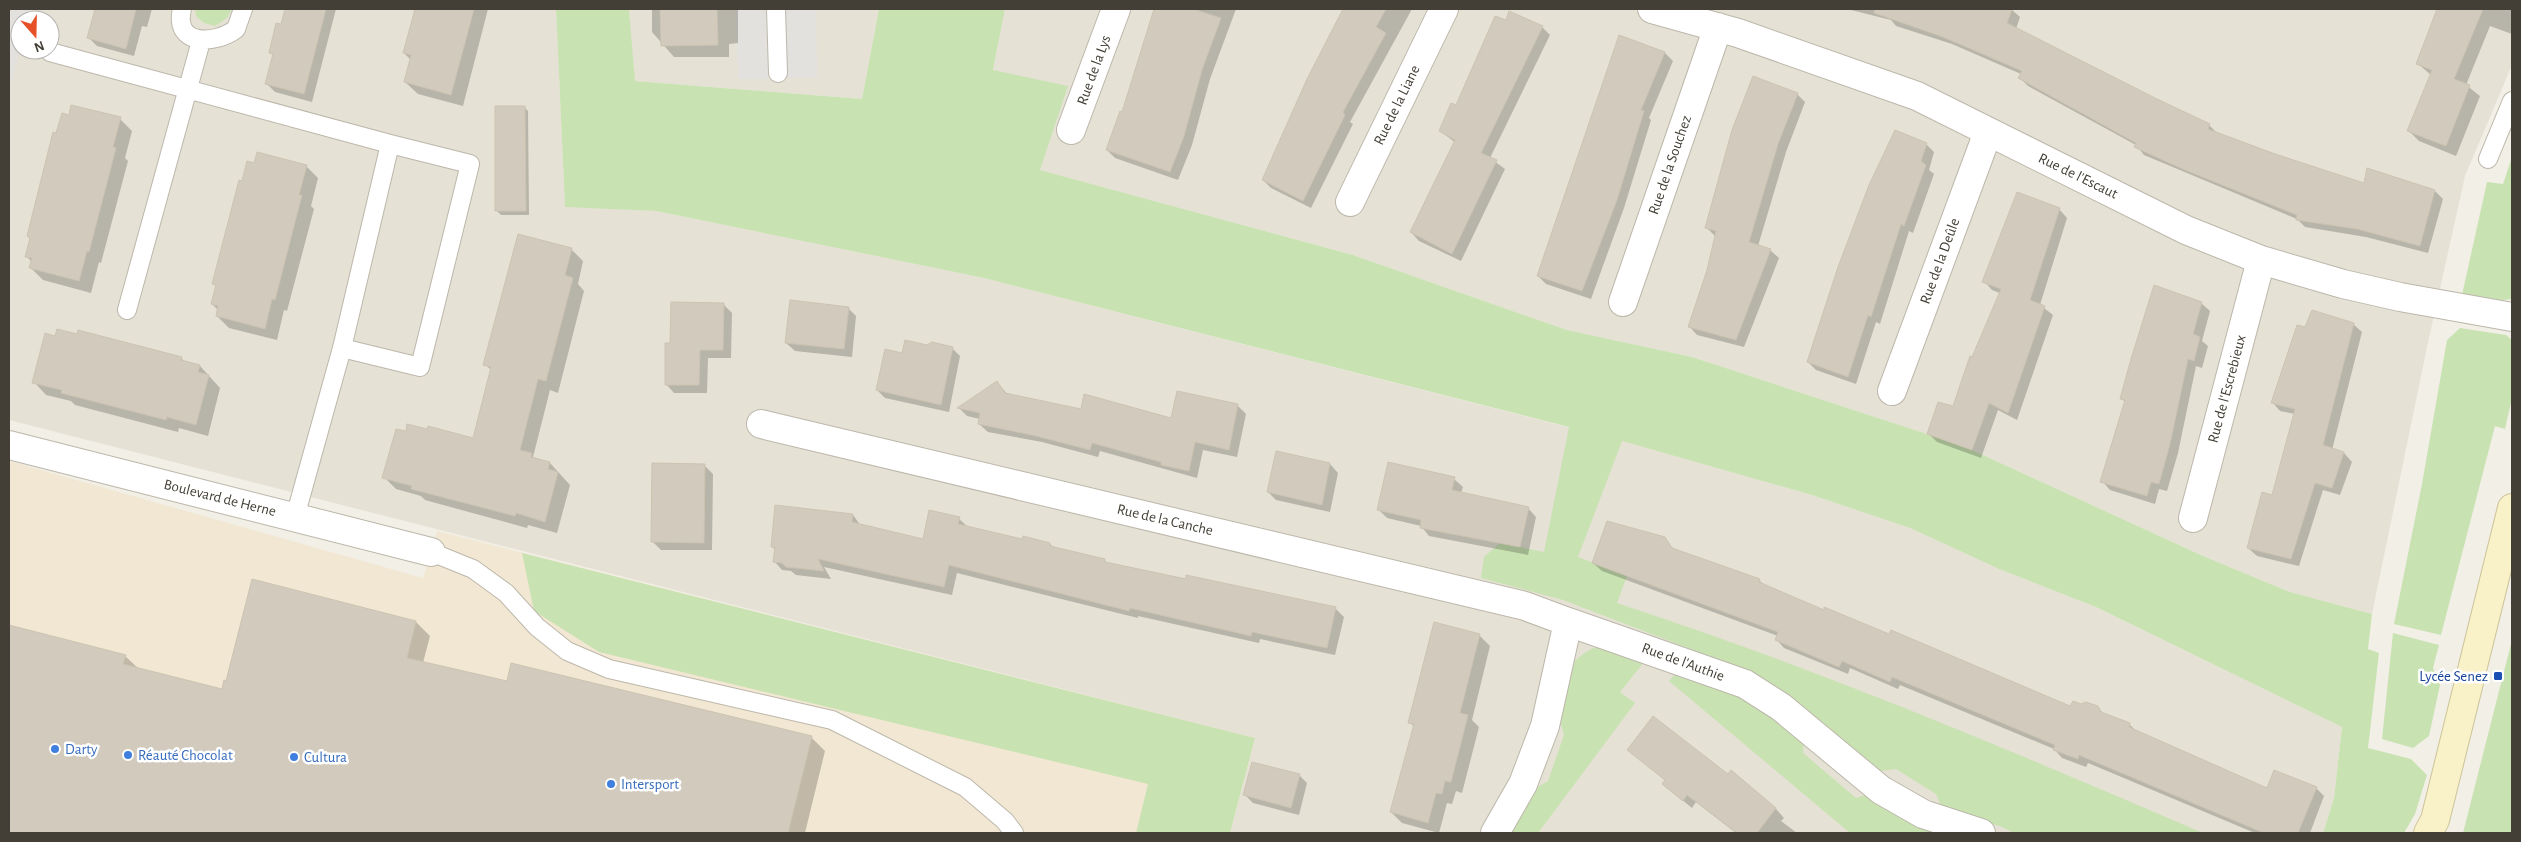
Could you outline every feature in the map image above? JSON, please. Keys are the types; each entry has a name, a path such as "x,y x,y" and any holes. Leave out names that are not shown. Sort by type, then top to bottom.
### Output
{"main road":[{"path":"2428,833 2434,820 2512,508"}],"street":[{"name":"Rue de la Lys","path":"1072,130 1116,9"},
{"name":"Rue de la Liane","path":"1350,202 1444,9"},
{"name":"Rue de l'Escaut","path":"1652,9 1718,27 1848,70 1917,96 2186,230 2261,260 2400,297 2512,317"},
{"name":"Rue de la Souchez","path":"1623,302 1718,27"},
{"name":"Rue de la Deûle","path":"1892,391 1988,132"},
{"name":"Rue de l'Escrebieux","path":"2193,518 2261,260"},
{"name":"Rue de la Canche","path":"761,424 1525,606 1568,622"},
{"name":"Boulevard de Herne","path":"9,445 431,552"},
{"path":"1495,833 1523,784 1545,726 1568,622"},
{"name":"Rue de l'Authie","path":"1568,622 1745,684 1781,707 1881,790 1923,814 1980,833"}],"lane":[{"path":"182,9 182,22 187,33 201,40 222,38 236,30 243,9"},
{"path":"776,9 778,73"},
{"path":"127,310 201,40"},
{"path":"60,55 470,164 420,367 342,348"},
{"path":"2488,159 2512,101"},
{"path":"295,517 342,348 390,144"},
{"path":"431,552 473,570 486,579 506,594 537,627 567,650 609,669 832,720 965,787 1005,821 1014,833"}],"shaded area":[{"path":"9,9 556,9 565,206 656,211 984,278 1622,441 1812,495 1910,528 1999,569 2096,607 2342,727 2334,798 2323,833 1230,833 1255,738 9,420"},
{"path":"9,9 30,9 10,10 10,60 17,60 9,91"},
{"path":"629,9 879,9 862,99 634,81"},
{"path":"736,9 816,9 817,78 738,79"},
{"path":"1005,9 2512,9 2512,65 2465,176 2427,347 2372,614 2290,592 2203,556 1972,450 1927,434 1692,357 1567,330 1353,255 1040,170 993,70"},
{"path":"9,461 423,578 437,531 1255,738 1230,833 9,833"}],"green space":[{"path":"195,9 232,9 227,18 215,26 204,23 196,16"},
{"path":"556,9 629,9 635,81 862,99 879,9 1005,9 993,70 1068,86 1040,170 1353,255 1567,330 1692,357 1927,434 1972,450 2203,556 2290,592 2372,614 2368,649 2379,653 2368,748 2411,759 2427,775 2415,814 2404,833 2323,833 2334,798 2342,727 2096,607 1999,569 1910,528 1812,495 1622,441 1578,557 1614,571 1628,573 1617,603 1839,682 2058,771 2203,833 2014,833 2002,827 1942,808 1936,794 1896,769 1880,771 1805,708 1753,673 1563,600 1481,578 1484,557 1500,543 1544,552 1569,427 984,278 656,211 565,207"},
{"path":"2512,157 2512,299 2503,300 2462,295 2487,182 2503,184"},
{"path":"2460,328 2506,335 2512,340 2512,398 2505,429 2495,426 2441,635 2394,624 2422,484 2447,340"},
{"path":"522,553 1255,738 1230,833 1136,833 1148,784 599,652 534,611"},
{"path":"2393,633 2439,645 2433,668 2440,685 2429,736 2413,748 2382,739"},
{"path":"2512,640 2512,833 2463,833"},
{"path":"1606,647 1644,662 1620,692 1635,703 1538,833 1508,833 1534,789 1548,781 1564,735 1559,717 1570,672 1575,661 1593,648"},
{"path":"1677,672 1726,689 1761,707 1804,742 1803,753 1856,798 1868,794 1899,815 1936,833 1850,833 1669,681"}],"building":[{"path":"95,9 136,9 126,49 87,38"},
{"path":"285,9 326,9 304,94 265,84 273,54 269,53 276,23 281,24"},
{"path":"415,9 474,9 451,95 404,82 411,55 403,53"},
{"path":"660,9 717,9 718,45 661,46"},
{"path":"1154,9 1193,9 1221,18 1202,70 1184,136 1170,172 1106,150 1120,111 1122,112"},
{"path":"1343,9 1386,9 1376,27 1386,33 1343,112 1345,115 1303,201 1262,180 1307,79"},
{"path":"1875,9 2012,9 2007,23 2210,124 2208,129 2275,154 2364,183 2367,168 2435,190 2420,246 2357,229 2296,220 2297,215 2185,170 2134,147 2136,143 2018,78 2022,71 1943,37 1874,13"},
{"path":"2437,9 2483,9 2454,79 2470,85 2446,146 2407,131 2432,70 2416,64"},
{"path":"1509,11 1543,26 1481,153 1497,160 1452,254 1410,232 1455,140 1439,131 1451,103 1456,105 1495,16 1506,20"},
{"path":"1619,35 1665,52 1641,110 1644,111 1617,200 1582,291 1537,276"},
{"path":"1753,76 1798,93 1778,144 1749,242 1771,249 1736,340 1688,327 1707,270 1716,231 1705,228 1732,130"},
{"path":"71,105 121,117 113,147 116,148 89,252 87,251 79,281 29,268 32,258 25,257 30,238 27,236 53,132 56,133 62,113 69,115"},
{"path":"495,106 525,106 526,211 495,211"},
{"path":"1895,130 1927,143 1921,161 1926,165 1904,226 1901,224 1871,317 1868,315 1848,377 1807,362 1838,267 1869,185"},
{"path":"257,152 307,165 299,195 302,195 275,300 272,299 265,329 216,316 218,306 211,304 216,285 212,284 239,180 242,181 247,161 254,163"},
{"path":"2017,192 2060,208 2030,300 2045,306 2008,413 1989,403 1972,450 1927,434 1938,402 1953,406 1970,356 1972,357 2001,289 1982,282"},
{"path":"518,234 572,248 565,275 573,278 546,381 538,379 520,450 532,453 531,457 550,462 548,469 558,472 545,522 516,513 515,516 411,489 412,486 382,478 396,429 406,431 407,424 427,429 428,426 473,438 491,367 483,365"},
{"path":"2154,285 2202,302 2193,334 2200,337 2194,361 2188,359 2170,444 2159,484 2151,482 2147,496 2100,482 2125,400 2120,399"},
{"path":"790,300 849,307 844,349 785,343"},
{"path":"671,302 724,303 723,350 700,350 699,385 665,385 665,343 670,343"},
{"path":"2312,310 2354,323 2323,445 2344,452 2332,488 2315,483 2291,559 2247,548 2262,492 2272,495 2295,409 2271,403 2297,325 2305,327"},
{"path":"57,329 77,334 78,330 182,357 181,360 200,365 198,372 209,375 196,425 167,417 166,420 61,393 62,390 32,383 45,333 55,336"},
{"path":"905,340 927,345 932,342 953,347 941,405 876,390 885,349 902,353"},
{"path":"997,381 1005,393 1081,409 1084,394 1171,418 1177,391 1238,404 1229,450 1195,442 1189,471 1161,465 1161,462 1092,443 1090,450 978,424 980,413 957,408"},
{"path":"1276,451 1330,463 1322,505 1267,492"},
{"path":"1388,462 1455,477 1452,490 1529,507 1520,547 1420,528 1421,520 1377,510"},
{"path":"652,463 705,464 704,543 651,542"},
{"path":"775,505 853,514 852,522 923,539 929,510 960,517 958,524 1022,539 1023,536 1050,543 1050,546 1105,559 1105,562 1186,579 1186,575 1336,607 1327,648 1252,632 1251,636 1130,608 1129,611 949,565 944,587 818,559 824,571 786,567 782,563 773,562 775,547 771,547"},
{"path":"1607,521 1665,537 1672,548 1760,579 1759,582 1824,610 1824,607 1889,634 1891,630 2070,706 2073,701 2081,704 2086,702 2098,706 2101,712 2130,723 2129,727 2267,788 2274,770 2317,787 2298,833 2264,833 2079,755 2078,759 2053,750 2055,745 1892,677 1890,682 1842,661 1839,667 1775,640 1778,632 1592,563"},
{"path":"252,579 416,621 407,658 507,681 511,663 812,736 788,833 9,833 9,625 126,655 123,664 222,689 224,680 226,681"},
{"path":"1434,622 1480,634 1460,713 1468,715 1451,782 1445,781 1442,794 1436,793 1428,823 1390,812 1414,724 1408,723"},
{"path":"1653,716 1728,774 1731,770 1776,808 1757,833 1737,833 1687,795 1683,801 1662,784 1665,780 1627,750"},
{"path":"1252,762 1300,774 1291,808 1243,795"}],"place":[{"name":"Lycée Senez","path":"2498,676"},
{"name":"Darty","path":"55,749"},
{"name":"Réauté Chocolat","path":"128,755"},
{"name":"Cultura","path":"294,757"},
{"name":"Intersport","path":"611,784"}]}
